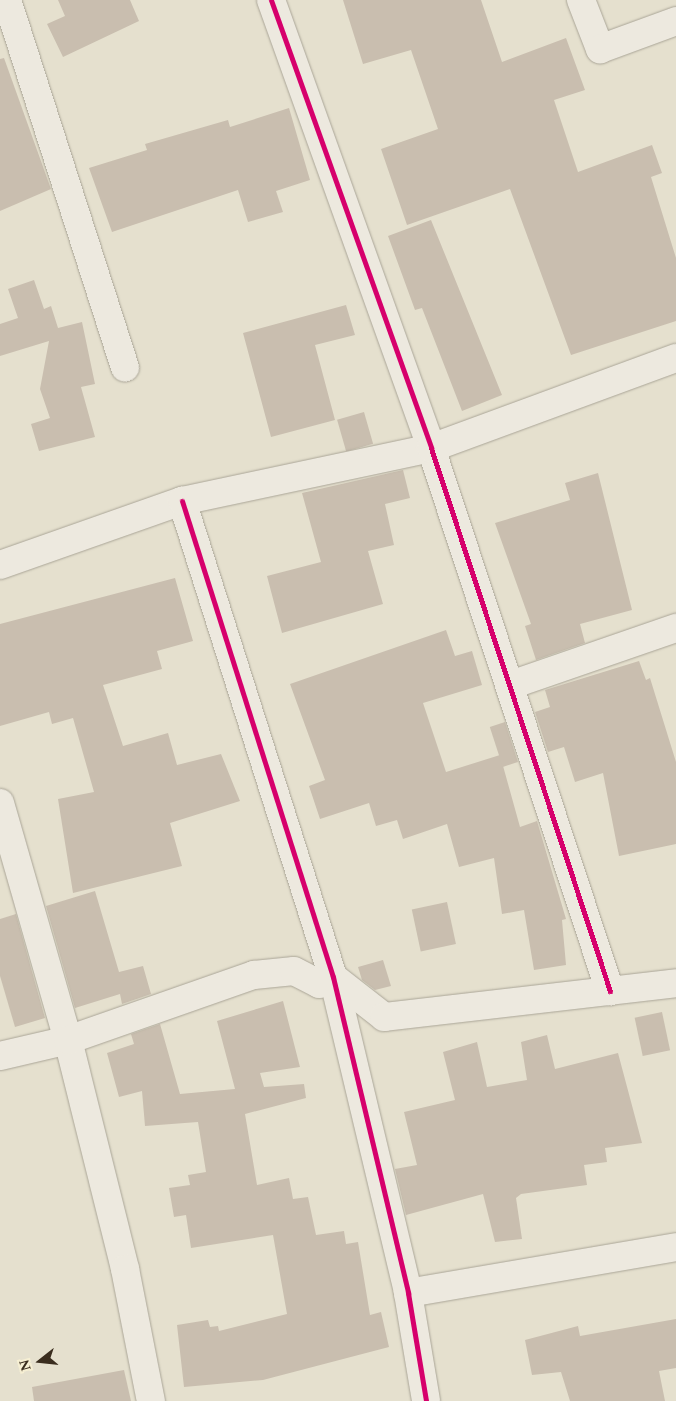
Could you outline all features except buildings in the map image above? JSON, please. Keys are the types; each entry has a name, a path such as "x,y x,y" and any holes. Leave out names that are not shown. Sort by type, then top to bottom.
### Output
{"street":[{"path":"6,0 124,368"},
{"path":"271,0 431,448 511,685 610,991"},
{"path":"581,0 600,48 676,21"},
{"path":"0,565 182,501 431,448 676,358"},
{"path":"182,501 333,977 408,1293 426,1401"},
{"path":"511,685 676,628"},
{"path":"0,803 68,1040 125,1269 151,1401"},
{"path":"340,1008 676,970"},
{"path":"0,1056 68,1040 254,975 294,971 319,984 333,977"},
{"path":"333,977 384,1017 676,983"},
{"path":"408,1293 676,1247"}],"cycle path":[{"path":"271,0 431,448 610,991"},
{"path":"182,501 333,977 408,1293 426,1401"}]}
